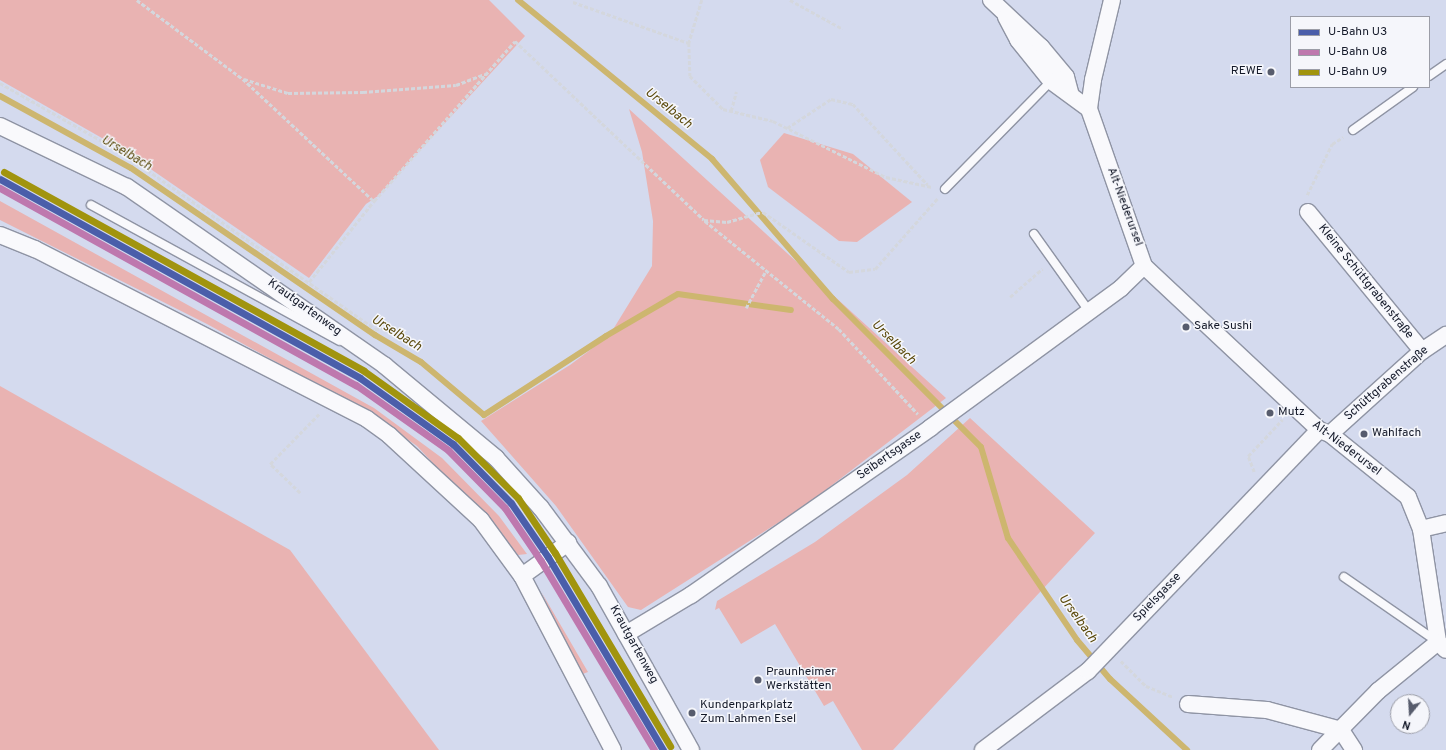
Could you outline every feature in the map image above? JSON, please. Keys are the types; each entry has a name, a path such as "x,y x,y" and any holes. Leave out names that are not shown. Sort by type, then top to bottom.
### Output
{"street":[{"path":"991,0 1006,17 1041,47 1066,77 1070,92"},
{"name":"Alt-Niederursel","path":"1112,0 1093,80 1089,109 1144,266 1325,432 1408,496 1421,529 1442,646"},
{"path":"1006,17 1018,40 1051,81 1070,92 1089,109"},
{"name":"Krautgartenweg","path":"0,126 127,187 374,358 435,404 496,458 568,543 599,586 691,750"},
{"name":"Kleine Schüttgrabenstraße","path":"1308,212 1422,351"},
{"path":"0,235 35,249 367,419 432,472 481,520 522,576 613,750"},
{"name":"Seibertsgasse","path":"626,634 691,595 925,423 975,393 1121,288 1144,266"},
{"name":"Schüttgrabenstraße","path":"1325,432 1422,351 1446,335"},
{"name":"Spielsgasse","path":"982,750 1113,653 1325,432"},
{"path":"1421,529 1446,523"},
{"path":"522,576 568,543"},
{"path":"1320,750 1378,691 1442,646"},
{"path":"1188,704 1267,710 1341,730 1354,750"}],"lane":[{"path":"1430,75 1446,64"},
{"path":"945,190 1051,81"},
{"path":"1353,130 1413,88"},
{"path":"91,205 320,333 374,358"},
{"path":"1034,234 1053,259 1088,311"},
{"path":"1344,577 1442,646"}],"path":[{"path":"137,0 243,79 374,201"},
{"path":"702,0 689,43 690,76 723,109 773,120 886,177 945,190 875,269 849,272 763,212 727,222 704,220"},
{"path":"790,0 843,29"},
{"path":"573,2 689,43"},
{"path":"309,282 374,201 515,41 704,220 765,273 839,329 925,423"},
{"path":"243,79 288,93 363,92 456,84 486,74"},
{"path":"0,83 123,153 375,329 383,328"},
{"path":"731,111 736,92"},
{"path":"787,128 832,99 853,104 929,186"},
{"path":"1308,212 1305,200 1332,144 1353,130"},
{"path":"1010,297 1053,259"},
{"path":"746,308 765,273"},
{"path":"1251,469 1248,456 1286,415"},
{"path":"300,493 270,464 311,422"},
{"path":"1113,653 1146,686 1188,704"}],"shaded area":[{"path":"0,0 489,0 525,36 378,196 366,204 309,278 123,150 0,80"},
{"path":"629,109 946,398 806,505 641,610 628,607 556,506 481,421 570,365 609,336 652,266 653,221 642,152"},
{"path":"784,133 853,154 912,202 857,242 839,241 768,187 760,160"},
{"path":"0,201 374,408 442,458 499,516 527,554 518,555 417,446 371,414 207,324 0,220"},
{"path":"0,386 290,550 439,750 0,750"},
{"path":"970,418 1095,533 893,750 862,750 833,701 824,706 775,624 741,644 719,608 715,610 717,601 815,542 907,475"},
{"path":"541,591 542,593 588,672 580,675"}],"waterway":[{"name":"Urselbach","path":"518,0 712,159 833,299 981,447 1008,538 1077,640 1110,679 1187,750"},
{"name":"Urselbach","path":"0,96 131,168 375,335 421,362 484,415 606,336 678,294 791,310"}],"metro line":[{"name":"U9","path":"4,172 364,371 458,438 518,498 555,553 670,746"},
{"name":"U3","path":"0,179 360,378 453,444 511,503 548,557 663,750"},
{"name":"U8","path":"0,188 356,385 448,450 505,508 541,561 654,750"}],"place":[{"name":"REWE","path":"1271,72"},
{"name":"Sake Sushi","path":"1186,327"},
{"name":"Mutz","path":"1270,413"},
{"name":"Wahlfach","path":"1364,434"},
{"name":"Praunheimer Werkstätten","path":"758,680"},
{"name":"Kundenparkplatz Zum Lahmen Esel","path":"692,713"}]}
